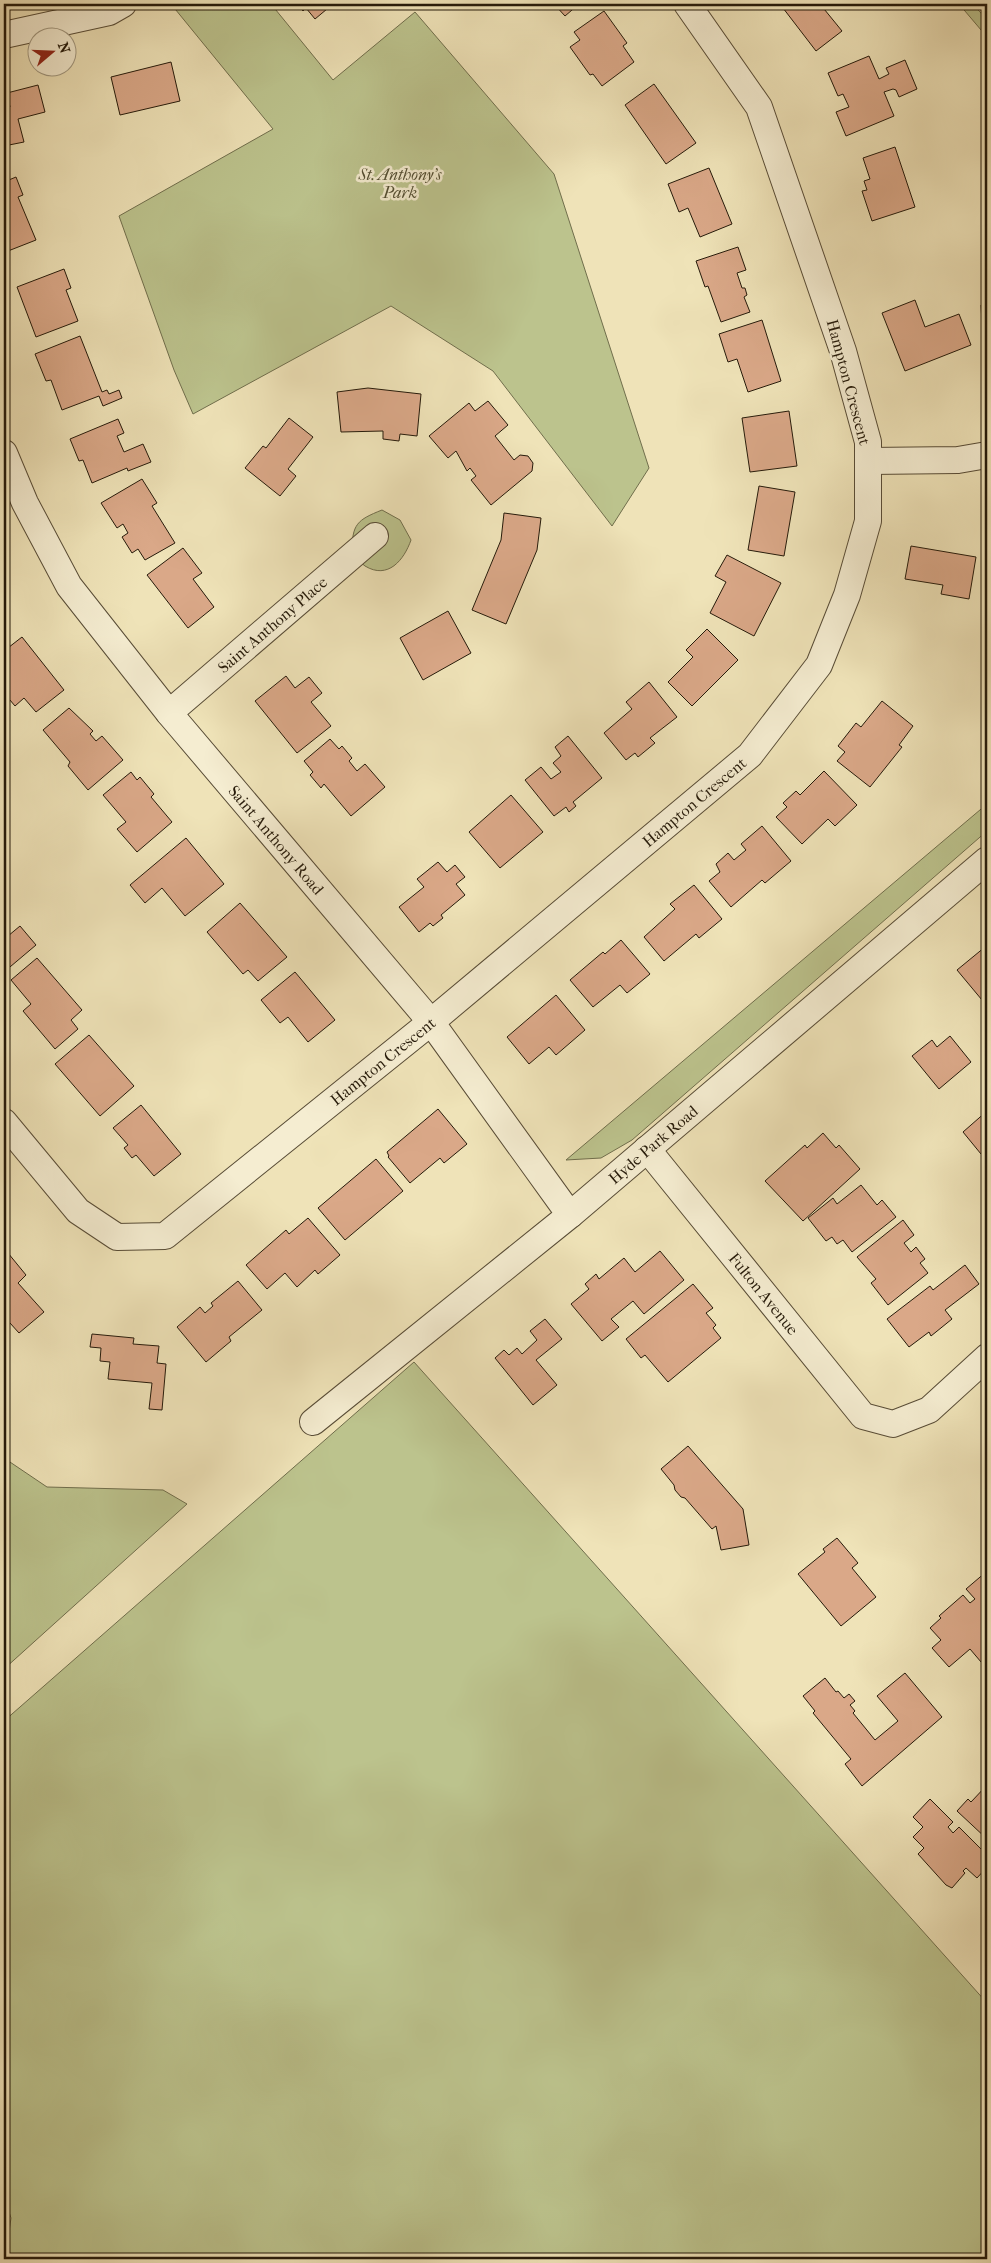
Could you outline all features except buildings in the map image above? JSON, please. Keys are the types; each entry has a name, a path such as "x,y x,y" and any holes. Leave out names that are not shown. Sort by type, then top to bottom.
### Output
{"street":[{"path":"4,35 109,12 123,4"},
{"name":"Hampton Crescent","path":"4,1122 78,1211 117,1237 165,1236 431,1022 750,755 819,665 847,595 868,521 868,442 843,351 759,107 687,4"},
{"name":"Saint Anthony Road","path":"4,453 25,503 68,586 169,713 431,1022 570,1215"},
{"path":"869,461 958,460 987,456"},
{"name":"Saint Anthony Place","path":"169,713 375,536"},
{"name":"Hyde Park Road","path":"312,1422 570,1215 987,860"},
{"name":"Fulton Avenue","path":"647,1149 863,1416 893,1424 929,1410 987,1357"}],"green space":[{"name":"St. Anthony's Park","path":"171,4 271,4 333,80 415,12 554,174 649,468 612,526 493,371 391,306 193,414 174,370 119,216 273,129"},
{"path":"959,4 973,4 987,20 987,37"},
{"path":"382,510 400,520 411,540 399,561 394,566 381,571 365,566 352,552 352,543 358,524 367,517"},
{"path":"987,804 987,831 632,1140 601,1158 566,1160"},
{"path":"414,1362 987,2003 987,2259 5,2259 11,2218 4,2197 4,1721"},
{"path":"4,1458 47,1487 163,1490 187,1504 4,1669"}]}
